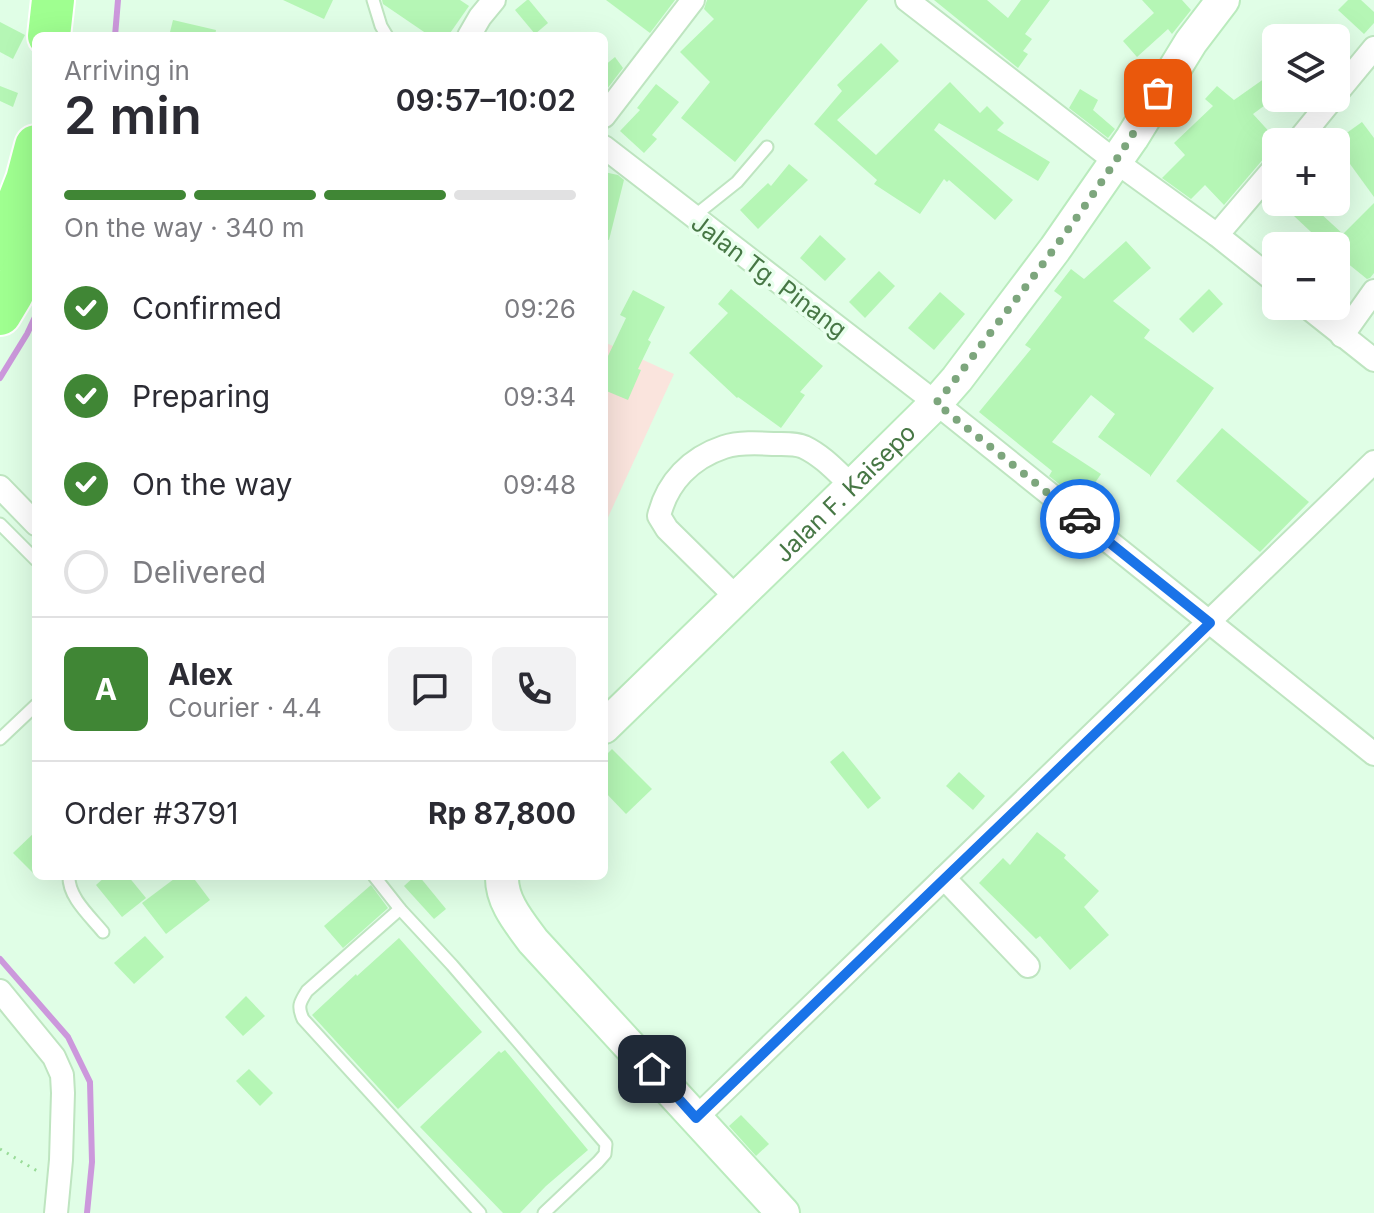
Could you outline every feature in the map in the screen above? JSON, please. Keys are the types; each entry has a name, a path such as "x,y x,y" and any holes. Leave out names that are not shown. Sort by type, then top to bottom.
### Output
{"highway":[{"path":"49,32 53,0"},
{"path":"73,32 75,0"},
{"path":"0,249 32,161"},
{"path":"11,302 32,253"}],"street":[{"path":"471,32 494,0"},
{"path":"608,111 693,0"},
{"path":"907,0 1262,271"},
{"name":"Jalan F. Kaisepo","path":"608,723 852,486 957,379 1055,249 1132,138 1191,42 1223,0"},
{"path":"1350,77 1374,48"},
{"path":"1308,128 1321,112"},
{"name":"Jalan Tg. Pinang","path":"608,150 936,403 1374,754"},
{"path":"1217,235 1262,182"},
{"path":"1342,336 1374,291"},
{"path":"1323,320 1374,360"},
{"path":"737,598 667,529 659,516 662,502 679,474 696,460 726,446 756,443 801,445 820,456 852,486"},
{"path":"696,1118 1374,462"},
{"path":"0,487 32,520"},
{"path":"944,878 1028,966"},
{"path":"503,880 505,898 533,941 783,1213"},
{"path":"0,991 54,1057 62,1075 60,1184 56,1213"}],"lane":[{"path":"373,0 385,32"},
{"path":"693,217 737,182 767,147"},
{"path":"0,524 32,556"},
{"path":"0,739 32,709"},
{"path":"69,880 68,887 103,932"},
{"path":"377,880 606,1144 605,1154 598,1162 544,1213"},
{"path":"400,909 307,991 299,1004 299,1011 480,1213"}],"path":[{"path":"0,1149 60,1184"}],"shaded area":[{"path":"608,344 674,374 608,517 608,388 641,371 608,357"}],"building":[{"path":"283,0 333,0 324,19"},
{"path":"382,0 460,0 469,6 451,32 424,32 383,4"},
{"path":"529,0 548,23 533,32 515,10"},
{"path":"606,0 675,0 650,33"},
{"path":"707,0 868,0 735,162 681,118 710,82 680,52 714,19 704,9"},
{"path":"934,0 987,0 1008,18 1021,0 1050,0 1025,34 1032,39 1023,51 1028,54 1018,68"},
{"path":"1142,0 1182,0 1191,10 1172,34 1168,29 1137,57 1123,41 1154,13"},
{"path":"1348,0 1361,0 1374,12 1374,23 1364,34 1338,10"},
{"path":"173,20 216,30 216,32 170,32"},
{"path":"0,22 25,35 13,59 0,52"},
{"path":"881,43 899,61 837,120 876,155 950,82 980,113 987,106 1004,123 997,130 1050,162 1038,181 939,123 934,130 1013,200 995,220 944,179 920,214 874,184 877,180 814,124 842,91 837,85"},
{"path":"615,57 623,68 608,88 608,63"},
{"path":"1262,80 1262,107 1253,114 1266,128 1262,128 1262,161 1224,205 1205,185 1191,199 1162,178 1185,155 1174,143 1213,106 1205,99 1217,86 1234,100"},
{"path":"656,84 679,102 652,135 657,139 644,153 620,131 640,110 637,108"},
{"path":"0,86 18,93 13,107 0,101"},
{"path":"1080,89 1098,100 1093,110 1115,129 1108,138 1069,108"},
{"path":"1362,122 1374,138 1374,197 1350,164 1350,131"},
{"path":"789,164 808,180 758,229 740,210 768,183 771,186"},
{"path":"608,173 624,180 608,240"},
{"path":"1374,203 1374,273 1367,279 1350,265 1350,232 1345,232"},
{"path":"1294,216 1323,216 1341,232 1311,232"},
{"path":"820,235 846,259 825,281 800,258"},
{"path":"1126,241 1151,268 1113,301 1150,330 1144,338 1214,388 1150,477 1098,437 1115,414 1091,395 1052,442 1101,474 1082,502 1049,476 1052,471 979,412 1031,349 1025,345 1062,297 1054,291 1071,269 1084,279"},
{"path":"879,271 895,286 865,318 849,302"},
{"path":"731,289 823,366 800,392 805,395 781,428 737,398 689,353 728,313 718,304"},
{"path":"1209,289 1223,304 1193,333 1179,319"},
{"path":"633,290 665,307 648,340 651,342 628,400 608,392 608,356 626,318 620,315"},
{"path":"940,292 965,314 934,350 908,328"},
{"path":"1222,428 1309,502 1260,552 1176,481"},
{"path":"612,749 652,789 626,814 608,795 608,753"},
{"path":"843,751 881,798 868,809 830,762"},
{"path":"959,772 985,796 973,810 946,786"},
{"path":"1037,832 1066,855 1064,858 1099,891 1084,907 1109,935 1070,970 1040,936 1036,939 979,883 1003,858 1010,865"},
{"path":"32,835 32,872 13,853"},
{"path":"102,880 131,880 146,898 122,917 96,885"},
{"path":"173,880 195,880 210,900 166,934 142,903"},
{"path":"411,880 422,880 446,909 434,919 404,886"},
{"path":"371,885 388,908 343,948 324,926"},
{"path":"145,936 164,957 134,984 114,963"},
{"path":"399,938 482,1032 398,1109 312,1015"},
{"path":"246,996 265,1016 243,1036 225,1017"},
{"path":"505,1050 588,1150 520,1213 503,1213 420,1127 499,1051"},
{"path":"249,1069 273,1093 260,1106 236,1081"},
{"path":"741,1115 769,1144 756,1156 729,1126"}],"waterway":[{"path":"115,32 118,0"},
{"path":"0,378 32,323"},
{"path":"0,959 68,1037 90,1082 92,1162 87,1213"}],"way so far":[{"path":"1080,519 936,403 1055,249 1132,138 1158,93"}],"route":[{"path":"652,1069 696,1118 1210,623 1080,519"}]}
